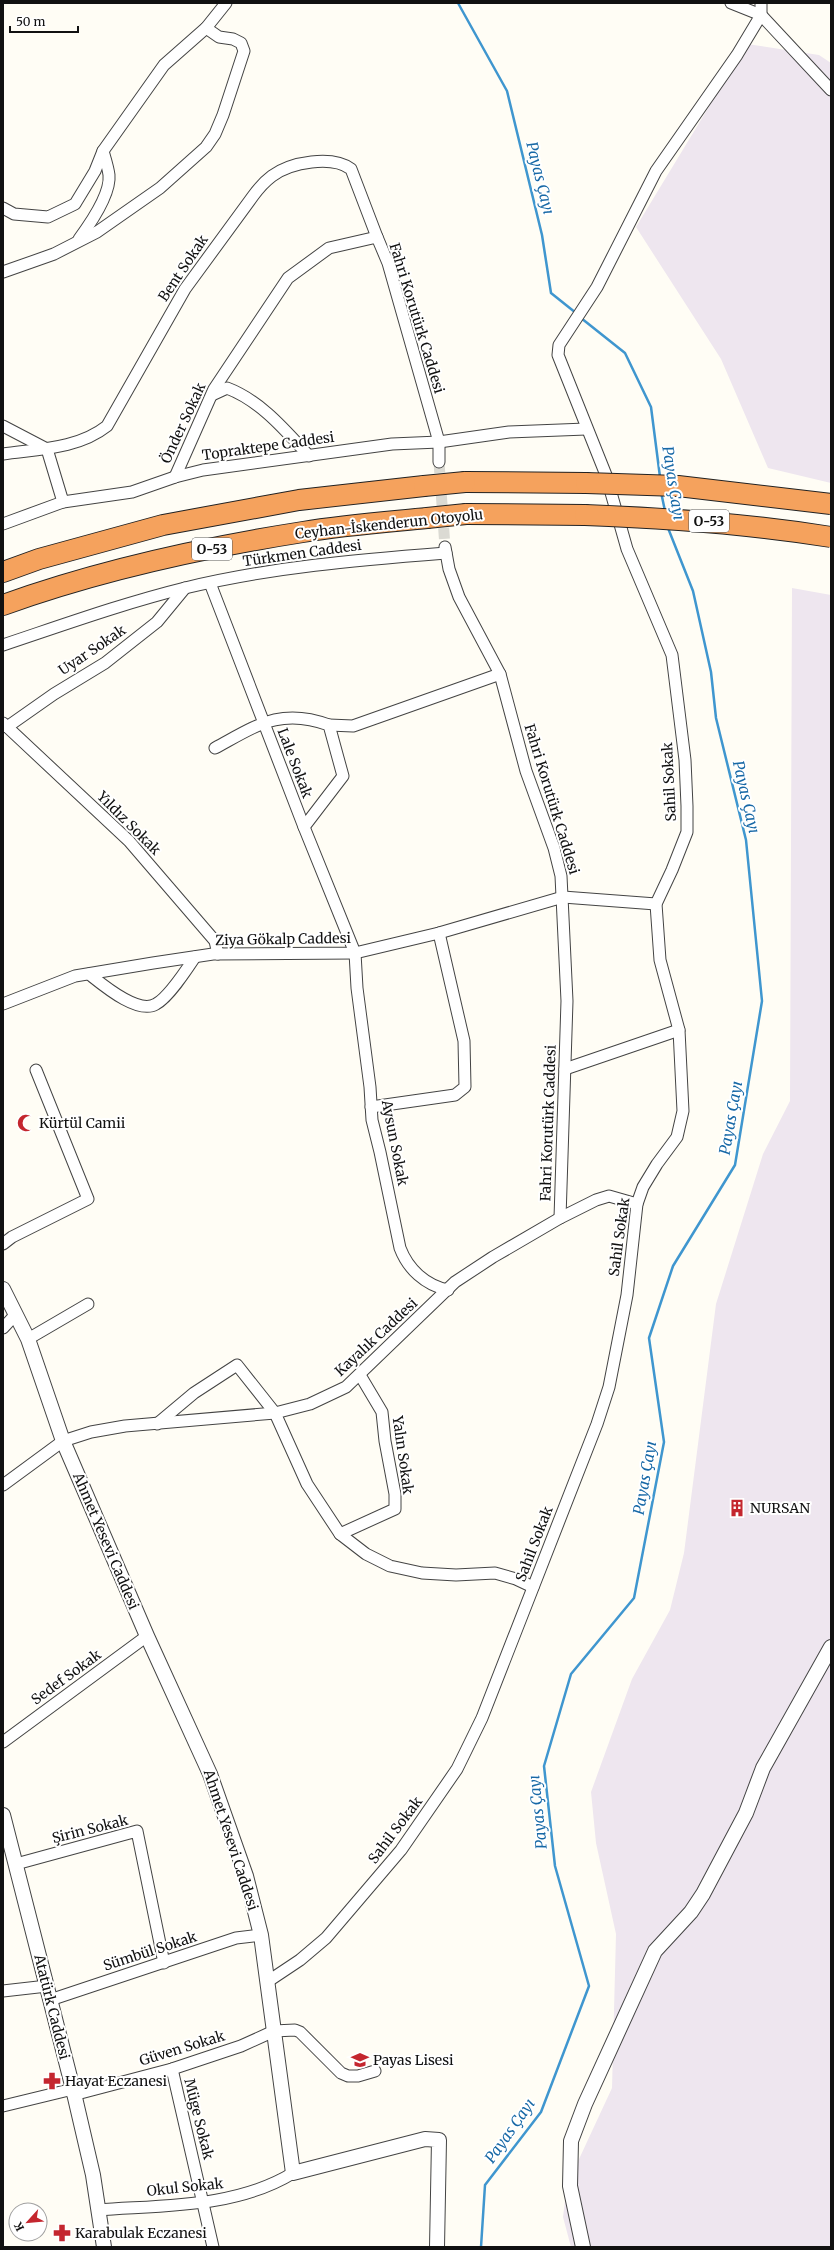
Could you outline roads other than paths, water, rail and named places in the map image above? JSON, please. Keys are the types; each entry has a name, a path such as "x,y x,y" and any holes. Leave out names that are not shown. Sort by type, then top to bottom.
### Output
{"highway":[{"name":"O-53","path":"3,572 39,559 163,526 300,500 465,482 586,483 678,486 831,504"},
{"name":"Ceyhan-İskenderun Otoyolu","path":"3,605 48,589 170,556 304,531 466,514 585,514 676,518 782,529 831,537"}],"street":[{"path":"3,208 14,214 48,217 75,204 95,171 103,151 164,65 206,28 226,3"},
{"path":"731,3 761,14 831,90"},
{"path":"761,3 761,14"},
{"name":"Sahil Sokak","path":"267,1982 300,1960 326,1938 402,1850 457,1769 482,1718 597,1424 609,1387 627,1295 637,1204 642,1188 657,1164 677,1138 683,1111 679,1030 660,960 656,904 672,870 687,832 685,760 672,655 627,549 606,475 586,429 558,355 559,346 597,287 656,171 737,55 761,14"},
{"path":"3,272 77,243 160,188 206,147 214,134 244,51 241,43 233,39 219,37 206,28"},
{"path":"77,243 90,224 106,190 109,176 103,151"},
{"name":"Bent Sokak","path":"3,454 46,449 95,436 107,426 185,288 253,196 264,182 273,175 285,169 311,162 328,161 343,163 351,170 377,237"},
{"name":"Fahri Korutürk Caddesi","path":"220,382 288,278 330,248 377,237 388,263 439,442 439,462"},
{"name":"Önder Sokak","path":"175,477 197,431 208,400 214,394 214,389 220,382"},
{"path":"214,394 228,388 254,402 271,415 310,456"},
{"path":"3,426 46,449 63,502"},
{"name":"Topraktepe Caddesi","path":"3,524 63,502 132,492 175,477 203,470 392,444 439,442 509,432 586,429"},
{"name":"Fahri Korutürk Caddesi","path":"445,550 449,569 459,597 500,674 526,771 554,848 561,876 567,1001 560,1218"},
{"name":"Türkmen Caddesi","path":"3,645 185,588 235,577 329,562 445,550"},
{"name":"Lale Sokak","path":"210,583 304,827 355,953"},
{"name":"Uyar Sokak","path":"5,725 105,663 157,622 185,588"},
{"path":"214,748 263,722 281,718 309,718 329,725 353,726 500,674"},
{"name":"Yıldız Sokak","path":"5,725 129,841 216,941 218,954"},
{"path":"304,827 343,776 329,725"},
{"path":"563,897 656,904"},
{"name":"Ziya Gökalp Caddesi","path":"3,1004 75,976 195,957 218,954 355,953 439,933 563,897"},
{"path":"371,1107 455,1095 464,1087 464,1041 439,933"},
{"name":"Aysun Sokak","path":"355,953 357,988 372,1120 395,1228 405,1262 430,1284 448,1290"},
{"path":"89,974 130,1002 147,1007 157,1004 178,982 195,957"},
{"path":"565,1069 679,1030"},
{"path":"3,1244 12,1237 88,1199 36,1070"},
{"name":"Kayalık Caddesi","path":"3,1485 63,1441 91,1432 275,1412 310,1404 346,1387 455,1282 493,1257 560,1218 609,1196 637,1204"},
{"name":"Ahmet Yesevi Caddesi","path":"3,1289 28,1339 63,1441 147,1636 210,1774 246,1876 261,1935 294,2173"},
{"path":"28,1339 88,1304"},
{"path":"3,1328 16,1314"},
{"path":"157,1424 194,1393 237,1365 275,1412 307,1484 340,1534 366,1554 390,1566 422,1573 456,1576 495,1573 516,1579 533,1587"},
{"name":"Yalın Sokak","path":"340,1534 395,1509 395,1494 385,1441 382,1412 360,1375"},
{"name":"Sedef Sokak","path":"3,1742 147,1636"},
{"path":"583,2247 570,2186 570,2171 571,2141 585,2104 655,1951 691,1912 703,1894 746,1813 763,1768 831,1647"},
{"name":"Atatürk Caddesi","path":"3,1815 10,1856 47,1986 73,2092 92,2175 104,2247"},
{"name":"Şirin Sokak","path":"10,1856 137,1831 164,1963"},
{"name":"Sümbül Sokak","path":"50,2000 236,1938 261,1935"},
{"path":"3,1992 47,1986"},
{"path":"274,2031 295,2030 300,2032 341,2073 348,2076 375,2071"},
{"name":"Güven Sokak","path":"3,2106 73,2092 172,2068 241,2046 274,2031"},
{"name":"Müge Sokak","path":"172,2068 204,2202 213,2247"},
{"path":"294,2173 425,2139 439,2140 437,2247"},
{"name":"Okul Sokak","path":"98,2210 204,2202 257,2191 277,2183 294,2173"}],"waterway":[{"name":"Payas Çayı","path":"458,3 507,91 542,235 551,293 576,313"},
{"name":"Payas Çayı","path":"581,318 625,353 651,407 660,477"},
{"name":"Payas Çayı","path":"661,492 665,511"},
{"name":"Payas Çayı","path":"481,2247 485,2185 541,2112 589,1986 555,1866 544,1766 571,1674 634,1598 664,1442 649,1338 673,1266 735,1165 762,1001 746,840 716,718 711,672 693,591 668,528"}],"tunnel":[{"path":"439,462 445,547"}],"place":[{"name":"Kürtül Camii","path":"26,1123"},
{"name":"NURSAN","path":"737,1508"},
{"name":"Payas Lisesi","path":"360,2060"},
{"name":"Hayat Eczanesi","path":"52,2081"},
{"name":"Karabulak Eczanesi","path":"62,2233"}]}
